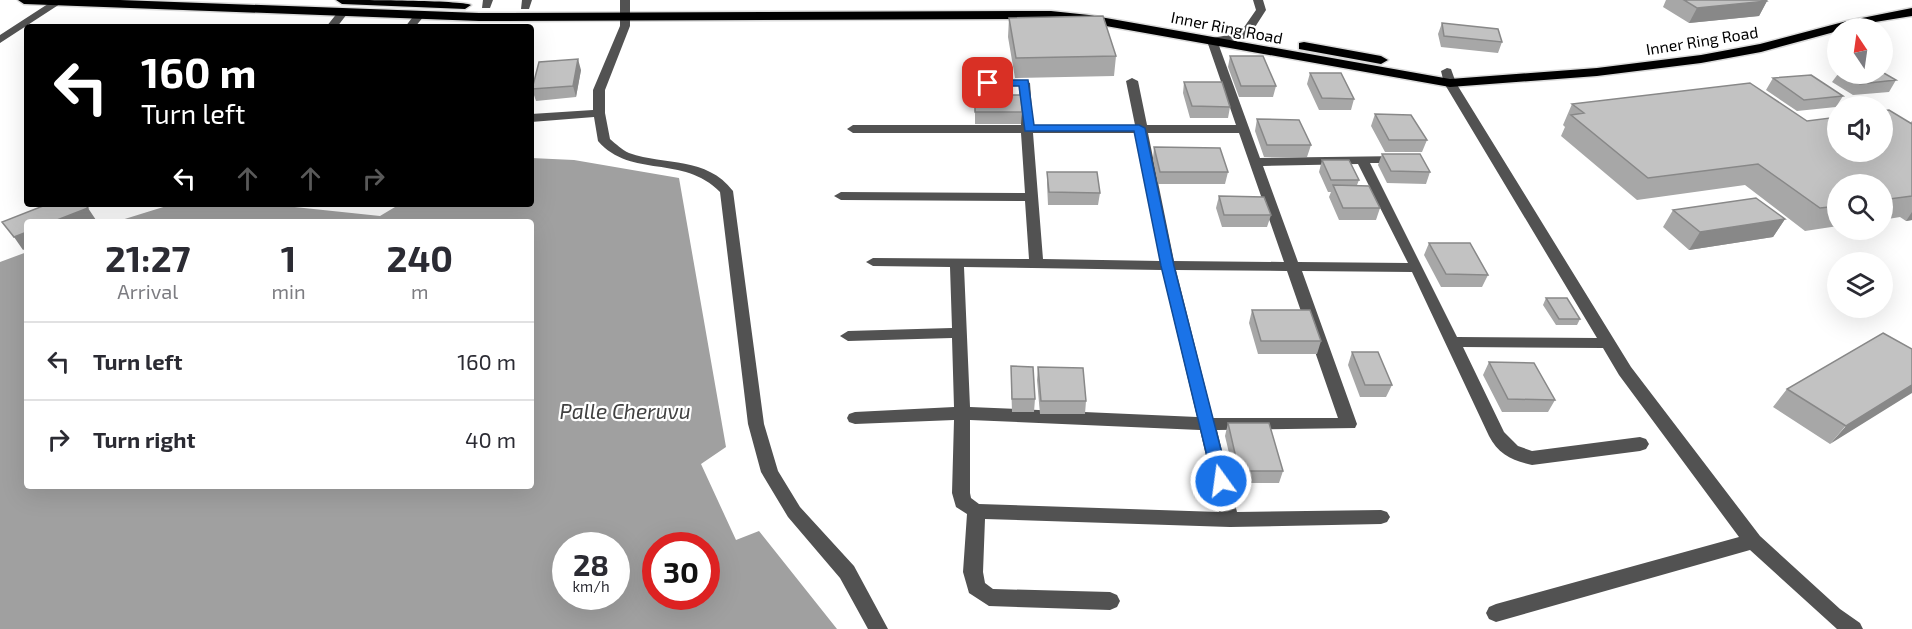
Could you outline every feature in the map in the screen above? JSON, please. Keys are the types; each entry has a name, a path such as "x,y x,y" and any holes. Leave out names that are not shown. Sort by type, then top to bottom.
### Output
{"highway":[{"name":"Inner Ring Road","path":"24,0 419,16 625,8 973,3 1064,5 1109,9 1449,77 1720,45 1912,0"},
{"name":"Inner Ring Road","path":"342,0 526,3 625,8 1051,15 1089,18 1339,65 1449,77 1597,72 1701,59 1761,48 1847,25 1912,12"}],"street":[{"path":"855,418 962,414 1207,424 1349,424 1212,41 1244,36 1261,10 1258,0"},
{"path":"24,24 58,2"},
{"path":"625,8 599,90 599,113 604,141 622,154 698,168 717,179 726,191 756,424 770,472 794,512 847,572 878,629"},
{"path":"333,24 342,14"},
{"path":"412,24 419,16"},
{"path":"0,40 24,24"},
{"path":"1449,77 1625,371 1753,541 1838,622 1853,629"},
{"path":"1132,81 1139,128 1168,266 1230,520"},
{"path":"970,84 1024,83 1029,129 1036,264"},
{"path":"534,118 599,113"},
{"path":"853,129 1243,129"},
{"path":"1255,162 1415,158"},
{"path":"1362,159 1497,436 1507,449 1518,455 1532,458 1640,444"},
{"path":"841,196 1033,197"},
{"path":"873,262 1417,268"},
{"path":"957,264 962,414 962,502 976,511 1230,520 1381,517"},
{"path":"848,336 959,333"},
{"path":"1452,342 1608,343"},
{"path":"976,511 973,572 976,587 989,597 1110,601"},
{"path":"1496,613 1753,541"}],"water":[{"name":"Palle Cheruvu","path":"534,158 574,160 679,178 726,447 701,464 736,540 759,531 837,629 0,629 0,262 24,253 24,489 534,489 534,219 125,219 163,207 294,207 380,216 395,207 534,207"}],"building":[{"path":"1684,0 1766,0 1767,1 1697,8"},
{"path":"1103,16 1116,56 1016,58 1009,18"},
{"path":"1442,23 1498,29 1502,42 1444,36"},
{"path":"1230,56 1263,56 1276,86 1241,86"},
{"path":"578,59 573,86 534,89 539,62"},
{"path":"1310,73 1341,73 1354,99 1322,98"},
{"path":"1811,75 1843,96 1804,100 1773,78"},
{"path":"1184,82 1222,82 1230,107 1192,106"},
{"path":"1750,83 1807,121 1827,118 1827,162 1893,162 1893,112 1912,124 1912,196 1893,199 1893,174 1827,174 1827,207 1820,208 1758,164 1648,178 1571,115 1584,113 1572,104"},
{"path":"975,95 1021,95 1022,112 975,112"},
{"path":"1375,114 1411,115 1427,140 1389,140"},
{"path":"1257,119 1299,120 1311,145 1267,145"},
{"path":"1154,147 1220,148 1228,172 1160,172"},
{"path":"1382,154 1420,154 1430,172 1391,171"},
{"path":"1322,160 1349,160 1359,180 1331,180"},
{"path":"1047,172 1097,172 1100,193 1049,192"},
{"path":"1333,185 1369,186 1380,208 1343,208"},
{"path":"1219,196 1264,197 1271,215 1224,215"},
{"path":"1756,198 1785,219 1700,232 1673,210"},
{"path":"40,207 88,208 60,219 24,219 24,233 14,237 2,222"},
{"path":"1429,243 1470,243 1488,275 1446,274"},
{"path":"1546,298 1567,298 1580,319 1559,319"},
{"path":"1252,310 1310,310 1321,341 1261,341"},
{"path":"1883,333 1912,349 1912,385 1846,426 1787,389"},
{"path":"1352,352 1378,352 1392,385 1365,385"},
{"path":"1489,362 1534,363 1555,400 1508,399"},
{"path":"1011,366 1033,367 1035,399 1012,399"},
{"path":"1038,367 1083,368 1086,401 1041,401"},
{"path":"1228,423 1269,423 1283,471 1239,471"}],"route":[{"path":"988,83 1024,83 1029,129 1139,128 1168,266 1221,481"}]}
